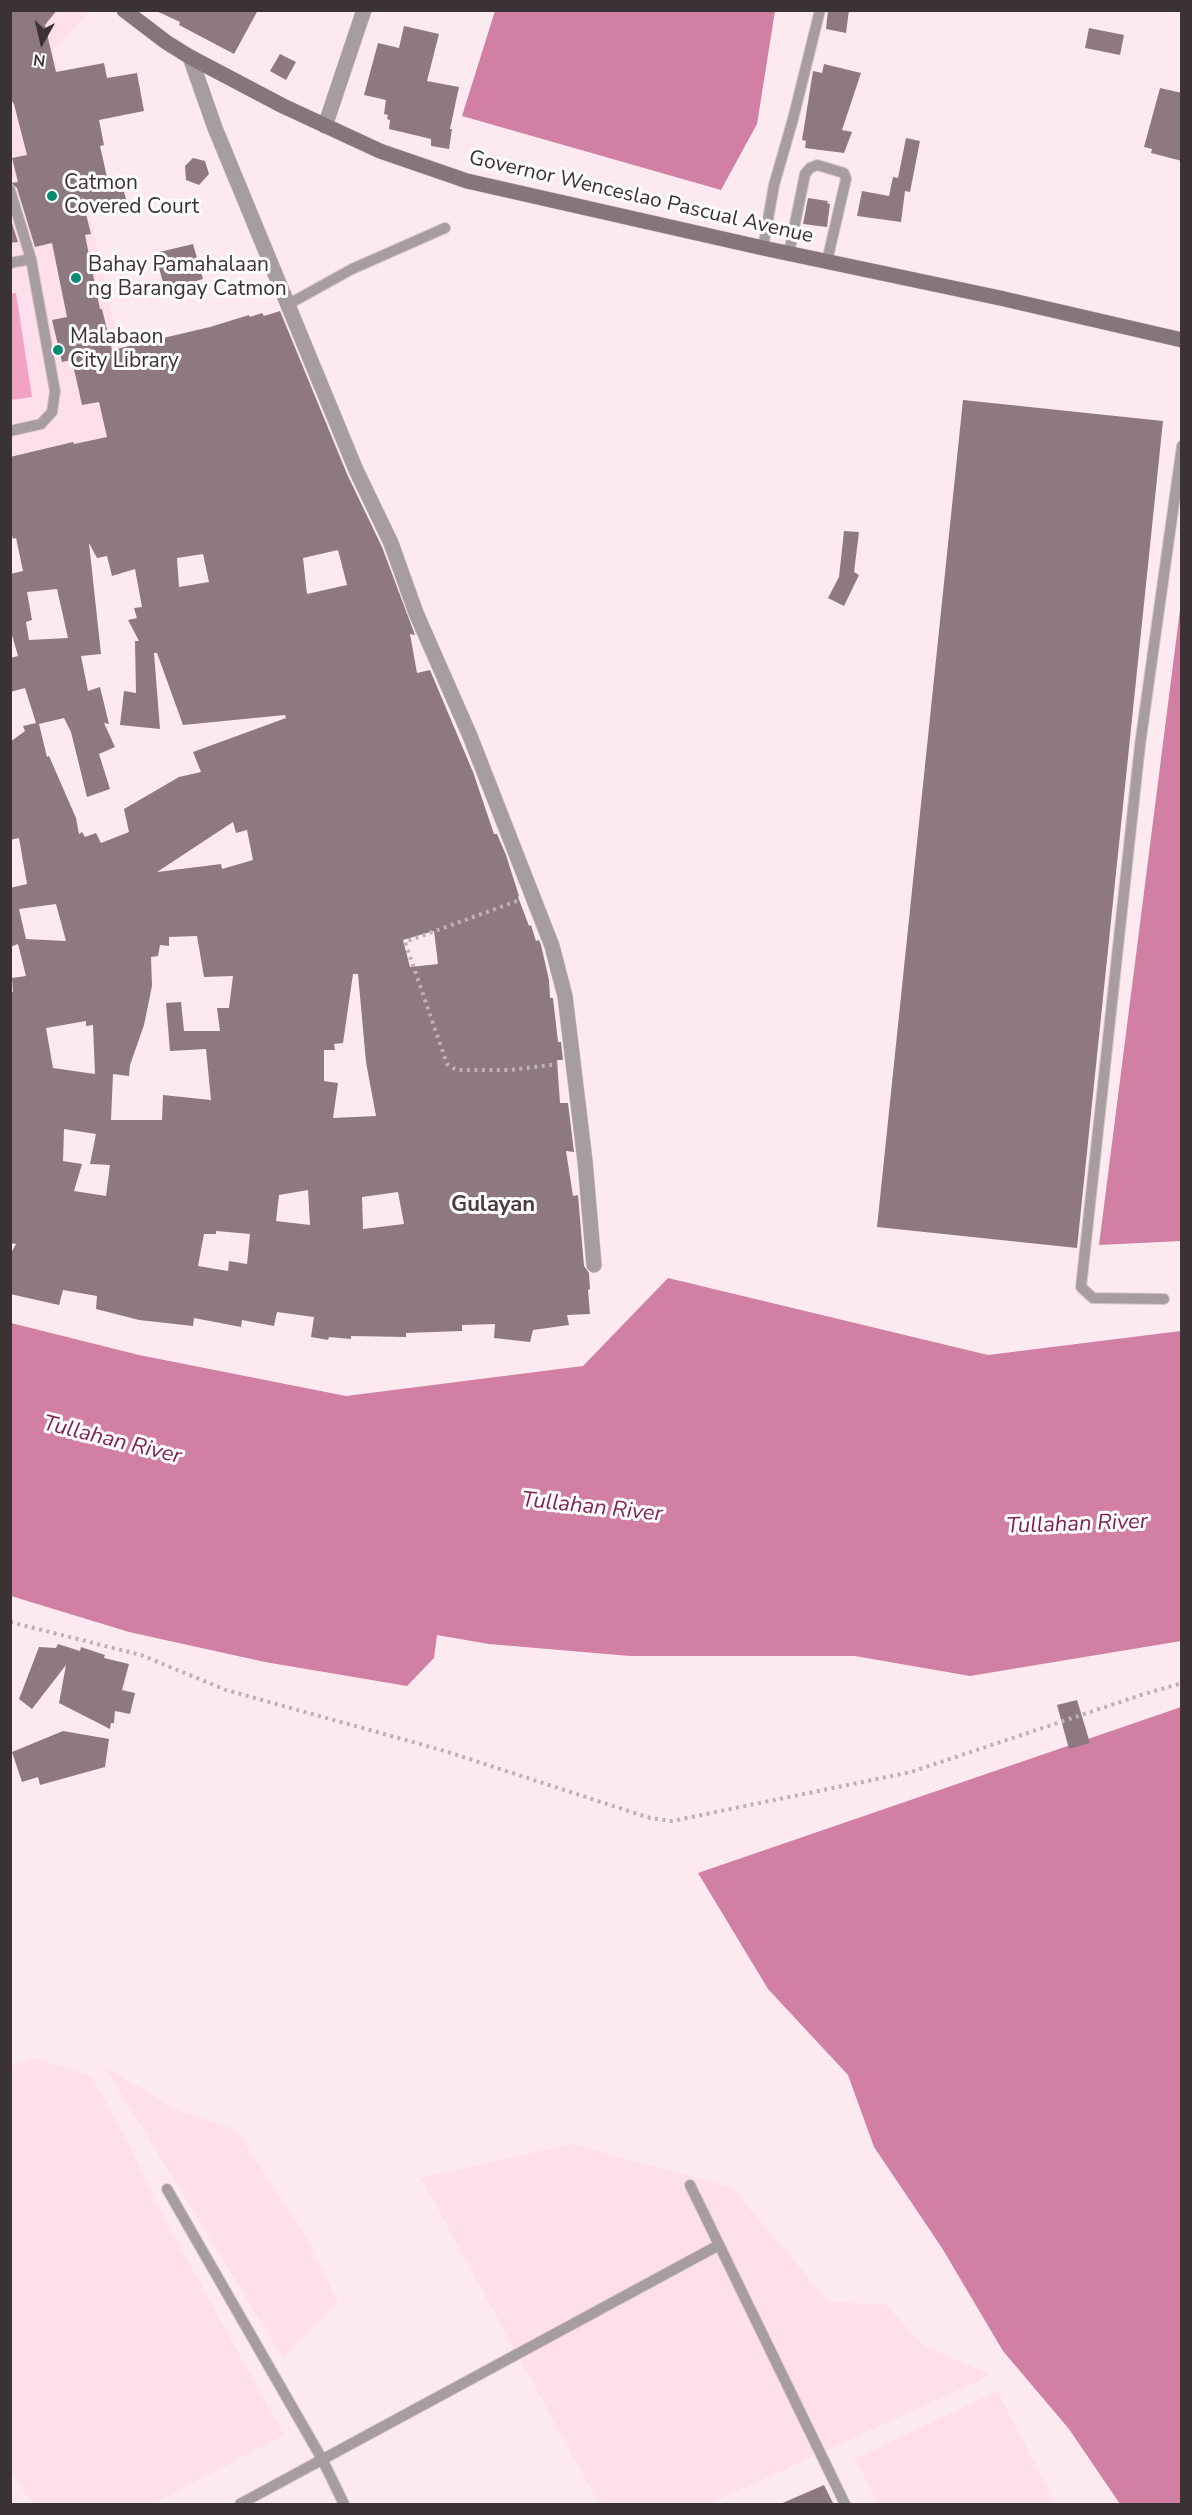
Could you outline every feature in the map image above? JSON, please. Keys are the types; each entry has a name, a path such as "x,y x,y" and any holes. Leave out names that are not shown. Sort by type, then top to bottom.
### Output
{"main road":[{"name":"Governor Wenceslao Pascual Avenue","path":"124,10 190,57 325,126 380,151 467,181 1182,340"}],"street":[{"path":"325,126 364,10"},
{"path":"190,57 215,128 287,305 356,470 391,543 416,613 470,736 552,946 565,996 594,1265"}],"lane":[{"path":"763,248 774,184 794,119 820,10"},
{"path":"789,253 805,174 817,165 844,173 846,179 827,261"},
{"path":"10,190 31,259 55,391 52,412 41,424 10,431"},
{"path":"287,305 352,269 445,228"},
{"path":"10,263 31,259"},
{"path":"1164,1299 1093,1298 1081,1287 1140,745 1182,447"},
{"path":"690,2185 845,2505"},
{"path":"167,2188 321,2459 344,2505"},
{"path":"240,2505 321,2459 449,2393 719,2246"}],"path":[{"path":"532,895 405,942 447,1064 456,1070 510,1070 573,1063"},
{"path":"10,1622 141,1655 226,1690 445,1751 650,1818 672,1821 911,1772 1182,1683"}],"shaded area":[{"path":"11,11 91,11 53,50 119,345 143,473 11,498"},
{"path":"16,293 32,397 11,400 11,294"},
{"path":"34,2058 91,2076 128,2142 164,2218 284,2435 153,2504 32,2504 11,2473 11,2066"},
{"path":"105,2067 178,2110 236,2130 307,2238 338,2303 283,2358"},
{"path":"571,2144 731,2187 829,2302 886,2305 923,2345 991,2375 709,2504 599,2504 421,2178"},
{"path":"997,2391 1056,2504 878,2504 855,2459"}],"water":[{"path":"495,11 775,11 757,124 721,190 462,116"},
{"path":"1181,602 1181,1241 1099,1245"},
{"name":"Tullahan River","path":"668,1278 988,1355 1181,1331 1181,1641 970,1676 855,1656 630,1656 489,1644 437,1635 434,1658 407,1686 265,1662 129,1632 11,1596 11,1323 139,1355 346,1396 583,1366"},
{"path":"1181,1707 1181,2504 1120,2504 1069,2429 1003,2351 942,2248 874,2147 848,2075 768,1989 698,1873"}],"building":[{"path":"10,10 57,10 45,25 56,72 104,63 107,78 137,73 144,111 99,120 104,145 100,146 109,186 124,192 128,205 118,213 82,198 91,234 85,235 100,309 102,309 112,350 210,327 249,315 250,317 262,313 264,316 280,311 347,474 382,547 415,635 410,634 417,673 430,670 473,772 494,834 497,834 506,855 529,926 531,925 536,941 539,940 541,945 549,980 550,998 553,998 558,1042 561,1042 563,1060 557,1060 560,1103 568,1103 574,1152 566,1151 573,1196 578,1195 584,1266 589,1273 590,1314 567,1315 569,1325 533,1330 530,1342 494,1338 495,1324 462,1325 462,1331 406,1333 406,1337 351,1336 351,1339 329,1337 328,1340 311,1337 314,1317 277,1312 274,1326 242,1320 241,1327 194,1318 193,1326 139,1320 96,1309 97,1296 63,1290 59,1305 10,1294 10,1255 16,1244 10,1243 10,992 13,992 12,978 26,976 18,944 10,947 10,888 27,884 19,838 10,840 10,742 25,731 23,726 36,723 25,688 10,692 10,658 18,656 10,628 10,574 23,571 16,538 13,539 10,526 10,457 73,442 74,444 107,437 99,402 82,405 72,360 62,362 52,320 67,317 52,243 35,247 17,188 11,183 18,182 12,158 27,155 14,104 10,98","holes":["89,543 97,558 107,556 112,576 135,569 142,607 134,608 137,618 128,620 139,641 135,641 136,693 124,691 120,725 160,729 154,653 157,653 183,725 285,715 286,718 193,752 201,772 179,777 124,809 129,832 101,843 96,833 85,837 82,832 79,834 76,818 49,756 47,757 39,724 64,718 71,732 87,797 110,789 99,754 115,747 104,723 109,724 100,687 88,691 81,656 101,654","338,550 347,585 307,594 303,558","203,554 209,582 179,587 177,558","57,589 68,638 29,640 26,622 32,620 27,592","233,822 236,833 247,830 253,860 222,869 221,864 157,872","56,904 66,941 26,939 19,909","434,931 438,964 410,967 403,940","197,936 204,977 233,976 229,1008 217,1008 220,1031 184,1031 181,1002 166,1003 170,1051 206,1049 211,1100 163,1095 162,1120 111,1120 113,1074 129,1076 130,1065 144,1025 152,986 151,957 158,956 160,945 169,946 169,937","353,974 358,974 366,1062 376,1116 333,1118 338,1083 324,1081 324,1050 335,1050 334,1044 343,1043","86,1021 86,1026 93,1025 95,1074 53,1068 46,1028","64,1129 96,1134 90,1164 110,1165 106,1196 74,1191 82,1164 63,1161","308,1190 310,1225 276,1221 279,1195","398,1192 404,1224 363,1229 362,1197","216,1231 250,1234 247,1264 229,1261 228,1271 198,1266 204,1234 216,1234"]},
{"path":"154,10 258,10 234,54 179,25 180,22"},
{"path":"828,10 849,10 846,33 826,29"},
{"path":"404,26 439,34 427,81 459,87 450,129 452,129 449,149 431,146 431,139 389,129 390,120 387,119 388,115 384,114 386,100 364,95 378,43 399,48"},
{"path":"1089,28 1124,35 1120,55 1085,48"},
{"path":"280,54 296,62 286,80 270,71"},
{"path":"824,64 861,73 842,130 852,132 844,153 805,148 806,141 802,140 813,71 822,73"},
{"path":"1160,88 1182,93 1182,161 1151,153 1152,149 1144,147"},
{"path":"906,138 920,141 910,192 905,191 901,222 857,216 862,191 889,196 893,177 898,178"},
{"path":"193,158 205,161 209,174 199,185 186,180 185,166"},
{"path":"808,198 828,201 827,203 830,204 827,227 803,224"},
{"path":"10,217 18,242 10,243"},
{"path":"193,244 203,279 165,290 155,253"},
{"path":"963,400 1163,421 1077,1248 877,1227"},
{"path":"844,531 859,532 854,572 859,575 844,606 828,598 839,577"},
{"path":"58,1644 80,1651 81,1647 105,1655 104,1658 129,1664 122,1690 135,1693 130,1714 115,1711 114,1723 111,1723 110,1729 59,1703 66,1665 32,1709 19,1699 39,1647 56,1648"},
{"path":"1077,1700 1090,1743 1069,1749 1057,1705"},
{"path":"63,1731 109,1739 105,1767 40,1785 38,1777 22,1782 12,1752"},
{"path":"824,2485 834,2505 778,2505"}],"place":[{"name":"Catmon Covered Court","path":"52,196"},
{"name":"Bahay Pamahalaan ng Barangay Catmon","path":"76,278"},
{"name":"Malabaon City Library","path":"58,350"}],"district":[{"name":"Gulayan","path":"493,1206"}]}
